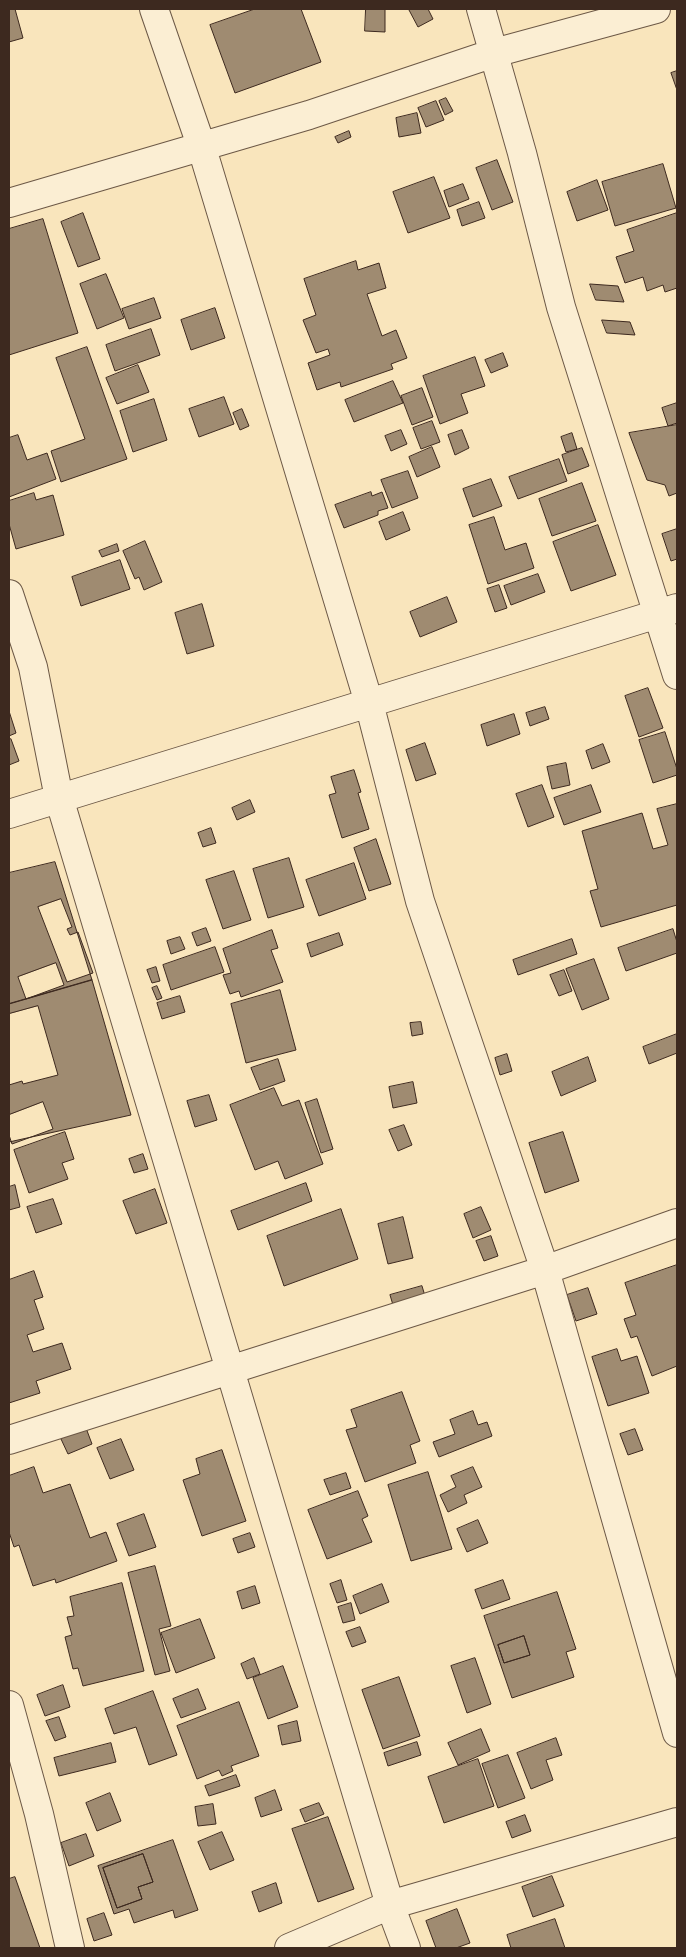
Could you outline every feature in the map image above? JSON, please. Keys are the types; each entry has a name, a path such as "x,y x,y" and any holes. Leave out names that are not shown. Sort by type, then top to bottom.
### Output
{"street":[{"path":"154,9 201,146 369,703 420,901 545,1270 677,1733"},
{"path":"481,9 522,153 561,307 668,610 677,675"},
{"path":"9,203 310,115 494,52 656,9"},
{"path":"9,594 33,667 59,798 390,1905 406,1948"},
{"path":"9,814 668,610"},
{"path":"9,1440 545,1270 677,1223"},
{"path":"9,1705 39,1814 70,1948"},
{"path":"289,1948 390,1905 677,1822"}],"building":[{"path":"9,9 15,9 23,38 9,42"},
{"path":"255,9 301,9 321,62 235,93 210,25"},
{"path":"366,9 385,9 385,32 365,31"},
{"path":"428,9 433,19 418,27 409,10"},
{"path":"677,71 677,90 671,73"},
{"path":"446,98 453,111 445,115 439,101"},
{"path":"436,101 444,120 426,127 418,108"},
{"path":"417,113 421,133 399,137 396,118"},
{"path":"349,131 351,137 338,143 335,137"},
{"path":"497,160 513,202 492,210 476,168"},
{"path":"663,164 676,208 615,226 602,182"},
{"path":"434,177 450,218 408,233 393,192"},
{"path":"597,180 608,210 577,221 567,192"},
{"path":"463,184 469,199 449,207 444,191"},
{"path":"479,202 485,218 462,226 457,210"},
{"path":"83,213 100,259 78,267 61,222"},
{"path":"677,213 677,288 665,292 663,285 647,291 643,277 625,283 616,257 634,251 627,230"},
{"path":"43,219 78,333 9,355 9,229"},
{"path":"356,261 358,270 379,263 386,288 367,294 382,336 396,330 407,358 391,364 393,369 341,387 340,382 317,390 308,363 330,355 328,349 316,353 303,320 316,315 304,279"},
{"path":"106,274 124,318 97,329 80,284"},
{"path":"590,284 618,286 624,302 596,300"},
{"path":"154,298 161,318 129,329 122,309"},
{"path":"215,308 225,338 191,350 181,320"},
{"path":"602,320 630,322 635,335 607,333"},
{"path":"151,329 160,355 115,371 106,345"},
{"path":"87,347 127,459 61,482 51,451 85,439 56,358"},
{"path":"503,353 508,366 491,373 485,360"},
{"path":"475,357 485,386 461,394 468,413 440,424 423,376"},
{"path":"138,365 149,392 117,404 106,378"},
{"path":"393,381 403,403 354,422 345,400"},
{"path":"422,388 433,417 412,425 401,396"},
{"path":"224,397 234,424 199,437 189,409"},
{"path":"154,399 167,440 133,452 120,411"},
{"path":"677,403 677,423 668,426 662,408"},
{"path":"242,409 249,426 240,430 233,413"},
{"path":"432,421 440,442 421,449 413,428"},
{"path":"677,425 677,493 669,496 665,485 647,480 629,433"},
{"path":"401,430 407,444 391,451 385,436"},
{"path":"462,430 469,448 455,455 448,435"},
{"path":"572,433 577,449 566,452 561,437"},
{"path":"18,435 27,460 47,453 56,479 9,497 9,438"},
{"path":"432,447 440,467 417,477 409,457"},
{"path":"582,448 589,466 568,474 562,455"},
{"path":"559,459 567,481 518,499 509,477"},
{"path":"408,471 418,498 392,508 381,480"},
{"path":"491,479 502,506 473,517 463,489"},
{"path":"582,483 596,521 552,536 539,499"},
{"path":"371,492 372,496 382,492 388,508 378,511 378,515 344,528 335,505"},
{"path":"34,493 36,500 53,495 64,535 16,549 9,524 9,501"},
{"path":"403,512 410,530 386,540 379,522"},
{"path":"494,517 505,550 526,543 534,568 488,584 469,525"},
{"path":"598,525 616,575 571,591 553,542"},
{"path":"677,529 677,559 671,561 662,534"},
{"path":"145,541 162,582 144,590 139,577 135,579 123,551"},
{"path":"117,544 119,551 102,557 99,551"},
{"path":"120,560 130,589 81,606 72,577"},
{"path":"538,574 545,592 511,605 504,586"},
{"path":"499,585 507,608 495,612 487,589"},
{"path":"447,597 457,622 420,637 410,612"},
{"path":"202,604 214,646 187,654 175,613"},
{"path":"648,688 663,728 639,737 625,696"},
{"path":"545,707 549,719 530,726 526,713"},
{"path":"9,711 16,733 9,736"},
{"path":"514,714 520,734 487,746 481,725"},
{"path":"665,732 677,769 677,775 653,783 639,740"},
{"path":"11,739 19,761 9,765 9,740"},
{"path":"425,743 436,774 416,781 406,750"},
{"path":"603,744 610,762 592,769 586,751"},
{"path":"566,763 570,785 552,789 547,767"},
{"path":"354,770 361,792 358,793 369,829 342,838 329,795 336,793 331,777"},
{"path":"542,785 554,817 528,827 516,794"},
{"path":"591,785 601,812 564,825 554,798"},
{"path":"250,800 255,812 237,820 232,808"},
{"path":"677,804 677,905 601,927 590,891 598,889 582,831 642,813 653,849 668,845 657,809"},
{"path":"211,828 216,843 203,847 198,833"},
{"path":"376,839 391,884 369,891 354,848"},
{"path":"289,858 304,907 268,918 253,869"},
{"path":"55,862 92,980 9,1004 9,873"},
{"path":"354,863 366,899 319,916 306,880"},
{"path":"234,871 251,920 223,929 206,880"},
{"path":"61,899 72,927 67,929 70,935 78,932 93,973 67,982 38,907"},
{"path":"206,928 211,941 197,946 192,933"},
{"path":"673,929 677,942 677,953 626,971 618,948"},
{"path":"272,930 278,948 271,950 283,982 241,997 239,991 230,994 223,975 231,973 223,949"},
{"path":"339,933 343,945 311,957 307,944"},
{"path":"180,937 185,949 171,954 167,941"},
{"path":"572,939 577,954 518,975 513,960"},
{"path":"215,947 224,972 171,990 163,965"},
{"path":"594,959 609,999 582,1010 566,969"},
{"path":"56,963 64,985 26,999 18,977"},
{"path":"156,967 160,981 152,983 147,970"},
{"path":"564,970 572,991 559,996 550,975"},
{"path":"92,980 131,1115 9,1142 9,1004"},
{"path":"157,986 162,998 157,1000 152,988"},
{"path":"280,990 296,1050 246,1063 231,1004"},
{"path":"180,996 185,1012 162,1019 157,1003"},
{"path":"38,1006 58,1075 23,1084 22,1081 9,1085 9,1014"},
{"path":"421,1022 423,1034 412,1036 410,1023"},
{"path":"677,1034 677,1053 649,1064 643,1047"},
{"path":"507,1054 512,1071 500,1075 495,1058"},
{"path":"588,1057 596,1081 561,1096 552,1072"},
{"path":"278,1059 285,1081 260,1090 251,1068"},
{"path":"413,1082 417,1103 393,1108 389,1087"},
{"path":"274,1088 282,1106 299,1100 323,1164 285,1179 278,1161 255,1170 230,1105"},
{"path":"209,1095 217,1120 195,1127 187,1101"},
{"path":"317,1099 333,1149 321,1153 305,1103"},
{"path":"43,1102 53,1129 12,1144 9,1135 9,1115"},
{"path":"404,1125 412,1145 398,1151 389,1130"},
{"path":"65,1132 74,1159 62,1163 68,1179 29,1193 14,1150"},
{"path":"563,1132 579,1181 545,1193 529,1143"},
{"path":"143,1154 148,1169 134,1173 129,1159"},
{"path":"306,1183 312,1201 238,1230 231,1211"},
{"path":"15,1185 20,1207 9,1210 9,1187"},
{"path":"155,1189 167,1223 136,1234 123,1201"},
{"path":"53,1199 62,1224 36,1233 27,1207"},
{"path":"481,1207 491,1230 473,1238 464,1214"},
{"path":"341,1209 358,1259 284,1286 267,1236"},
{"path":"403,1217 413,1258 388,1264 378,1224"},
{"path":"491,1236 498,1256 484,1261 476,1241"},
{"path":"677,1265 677,1366 652,1376 637,1336 631,1338 624,1319 636,1315 625,1283"},
{"path":"34,1271 43,1297 34,1300 44,1329 27,1335 33,1352 62,1343 71,1369 36,1381 40,1393 9,1403 9,1280"},
{"path":"422,1286 425,1296 393,1305 390,1295"},
{"path":"588,1288 597,1314 576,1321 567,1295"},
{"path":"617,1349 621,1361 637,1356 649,1393 608,1406 592,1357"},
{"path":"402,1392 420,1441 410,1445 416,1463 365,1482 346,1430 357,1427 351,1410"},
{"path":"473,1411 478,1425 487,1422 492,1436 439,1457 433,1442 455,1434 450,1420"},
{"path":"86,1428 92,1444 68,1454 61,1439"},
{"path":"635,1429 643,1450 628,1455 620,1434"},
{"path":"121,1439 134,1470 110,1479 97,1448"},
{"path":"222,1450 246,1521 202,1536 183,1480 200,1474 196,1459"},
{"path":"34,1467 43,1493 70,1484 90,1538 106,1532 117,1561 56,1583 55,1579 33,1586 19,1545 14,1547 9,1532 9,1476"},
{"path":"473,1467 482,1487 464,1495 467,1503 448,1512 440,1495 456,1487 451,1476"},
{"path":"428,1472 452,1549 411,1561 388,1485"},
{"path":"346,1473 351,1488 330,1495 324,1480"},
{"path":"358,1491 368,1516 362,1519 372,1542 327,1559 308,1510"},
{"path":"144,1514 156,1547 129,1556 117,1524"},
{"path":"478,1520 488,1543 467,1552 457,1529"},
{"path":"250,1533 255,1547 238,1553 233,1539"},
{"path":"155,1566 171,1626 159,1629 170,1671 155,1675 128,1573"},
{"path":"341,1580 347,1600 337,1603 330,1584"},
{"path":"503,1580 510,1599 482,1609 475,1590"},
{"path":"122,1583 144,1671 83,1686 78,1668 73,1669 65,1637 72,1635 67,1617 74,1616 70,1597"},
{"path":"382,1584 389,1602 360,1614 353,1596"},
{"path":"255,1586 260,1603 242,1609 237,1592"},
{"path":"557,1592 576,1649 566,1652 574,1677 512,1698 484,1616","holes":["524,1636 530,1655 504,1663 498,1645"]},
{"path":"351,1603 355,1620 343,1623 338,1607"},
{"path":"200,1619 215,1658 176,1673 161,1633"},
{"path":"360,1627 366,1642 352,1647 346,1632"},
{"path":"524,1636 530,1655 504,1663 498,1645"},
{"path":"254,1658 260,1674 247,1679 241,1664"},
{"path":"475,1658 491,1704 467,1713 451,1666"},
{"path":"283,1666 298,1707 268,1719 253,1678"},
{"path":"399,1677 420,1736 383,1749 362,1690"},
{"path":"63,1685 70,1707 45,1716 37,1695"},
{"path":"198,1689 206,1709 181,1718 173,1699"},
{"path":"153,1691 177,1755 149,1765 136,1727 114,1734 105,1709"},
{"path":"239,1702 259,1756 231,1766 233,1771 222,1776 219,1770 197,1779 177,1726"},
{"path":"59,1717 66,1737 55,1741 46,1721"},
{"path":"297,1721 301,1741 282,1745 278,1726"},
{"path":"481,1729 490,1751 458,1765 448,1743"},
{"path":"556,1738 562,1755 546,1760 553,1780 531,1789 517,1753"},
{"path":"417,1742 421,1755 388,1766 384,1753"},
{"path":"111,1743 116,1762 59,1776 54,1758"},
{"path":"508,1755 525,1798 498,1808 482,1764"},
{"path":"478,1759 494,1806 444,1823 428,1777"},
{"path":"236,1775 240,1786 209,1796 205,1786"},
{"path":"275,1790 282,1810 261,1817 255,1798"},
{"path":"110,1793 121,1821 97,1831 86,1803"},
{"path":"319,1803 324,1814 305,1822 300,1810"},
{"path":"213,1804 216,1824 198,1826 195,1807"},
{"path":"525,1815 531,1831 512,1838 506,1822"},
{"path":"328,1817 354,1889 318,1902 292,1829"},
{"path":"222,1832 234,1860 210,1870 198,1842"},
{"path":"86,1834 94,1856 69,1866 61,1843"},
{"path":"173,1840 198,1910 175,1918 173,1910 134,1923 129,1909 114,1914 98,1866","holes":["143,1854 153,1882 138,1887 142,1899 117,1908 103,1868"]},
{"path":"143,1854 153,1882 138,1887 142,1899 117,1908 103,1868"},
{"path":"552,1876 564,1906 533,1917 522,1887"},
{"path":"15,1877 40,1948 9,1948 9,1879"},
{"path":"276,1883 282,1903 259,1912 252,1892"},
{"path":"457,1909 470,1943 456,1948 436,1948 426,1921"},
{"path":"104,1913 112,1935 94,1941 87,1919"},
{"path":"555,1919 565,1948 511,1948 507,1935"}]}
